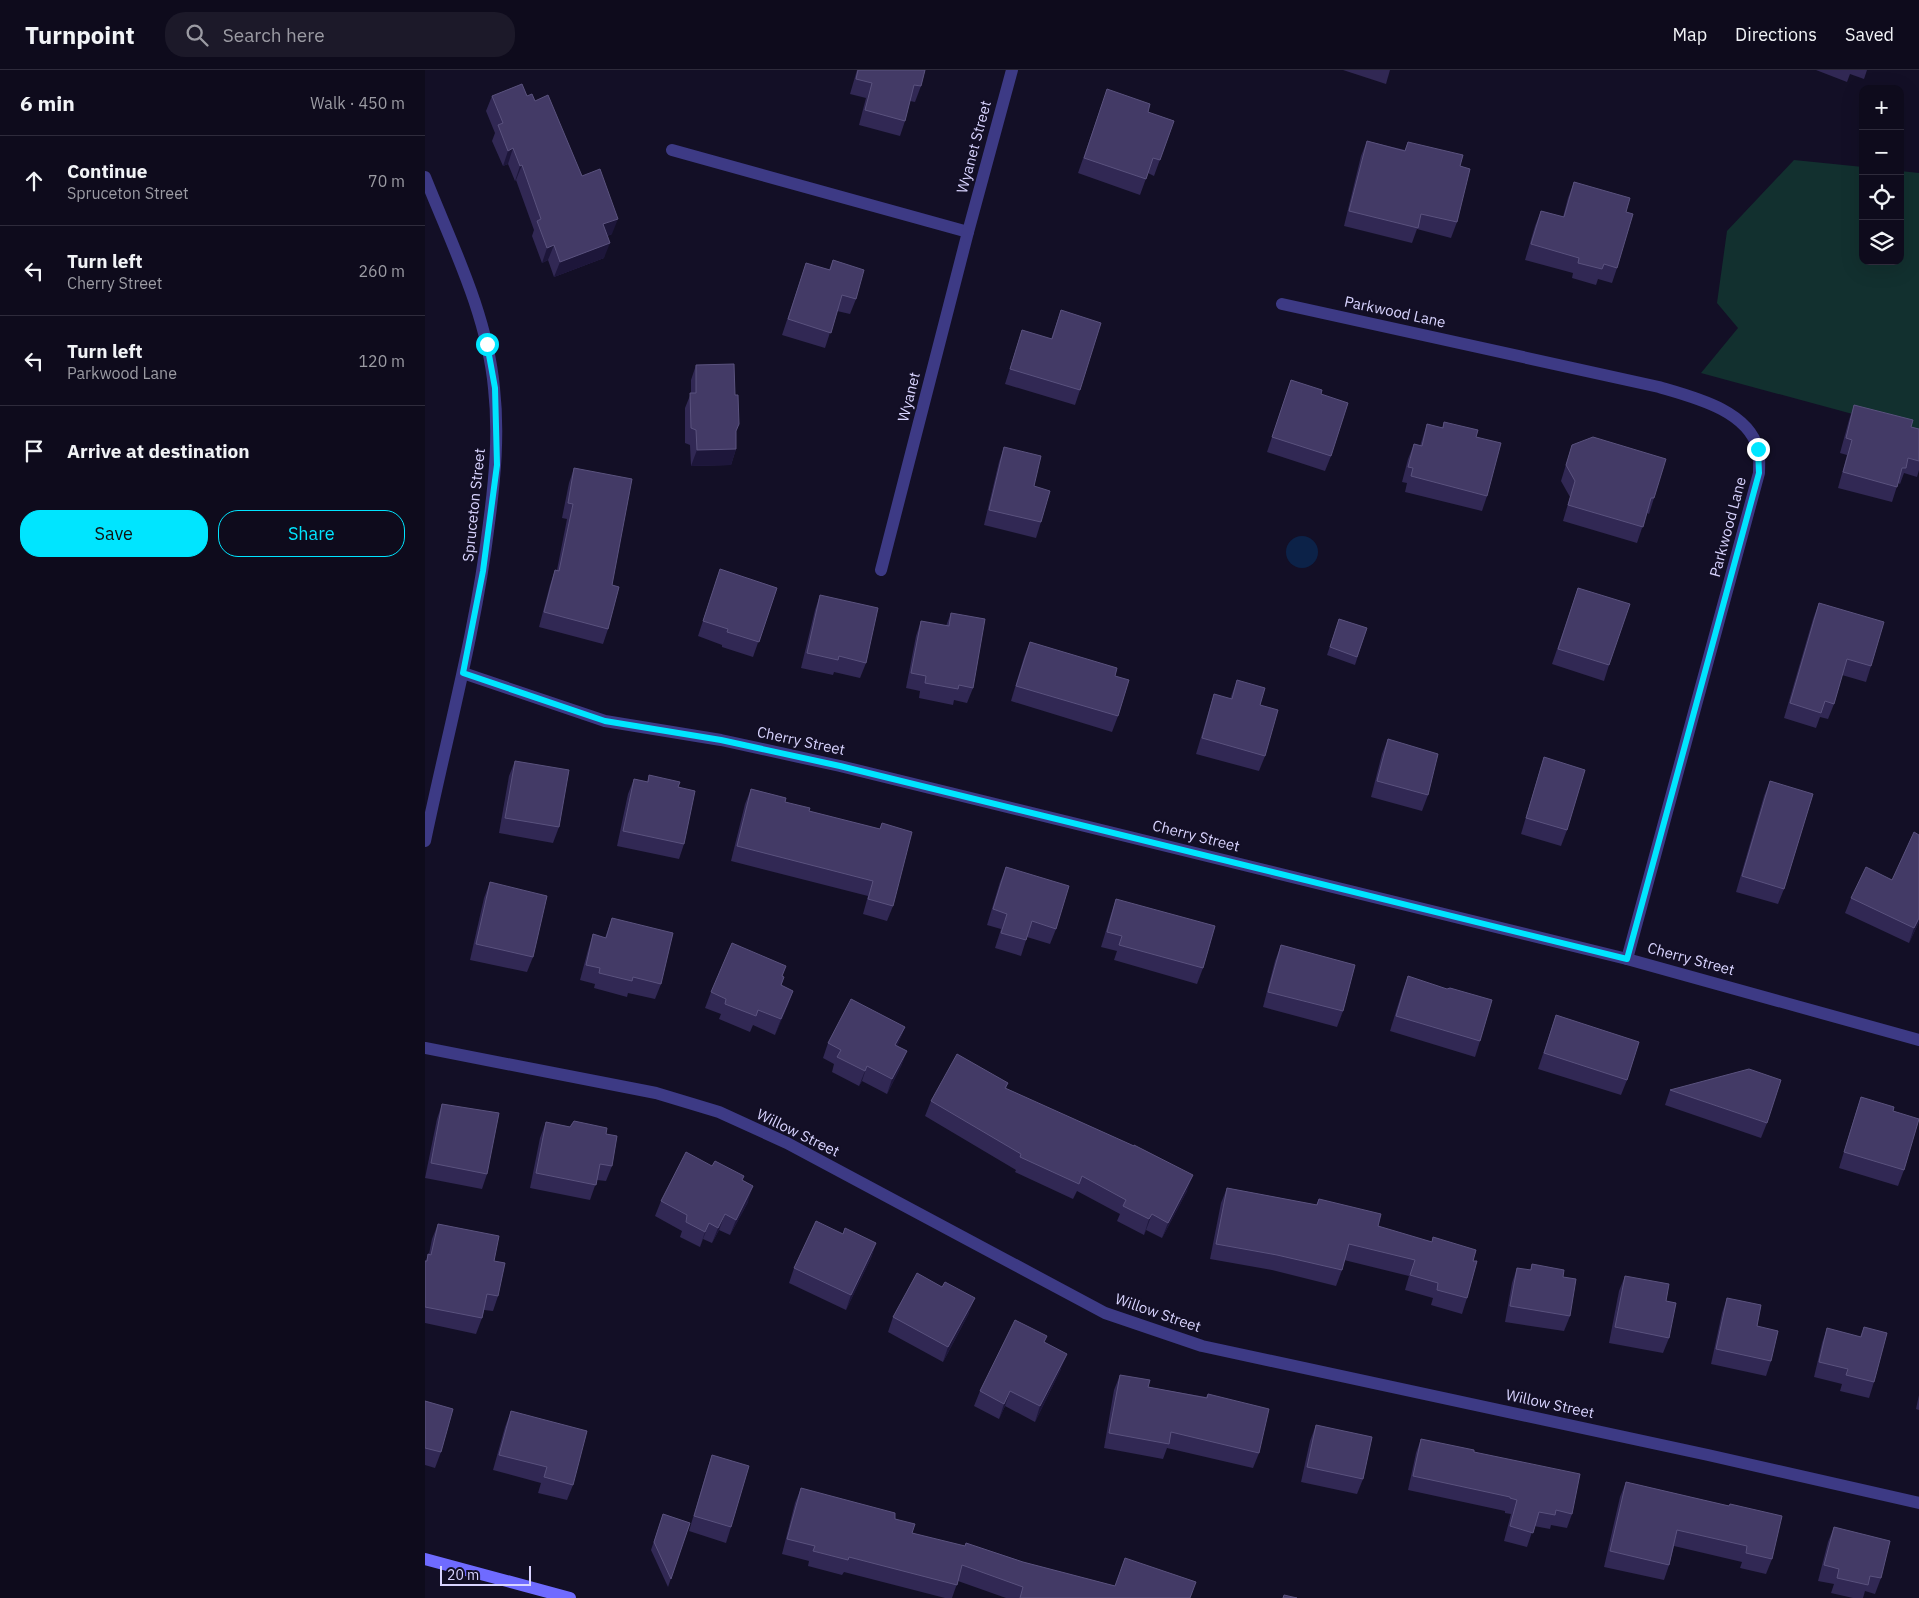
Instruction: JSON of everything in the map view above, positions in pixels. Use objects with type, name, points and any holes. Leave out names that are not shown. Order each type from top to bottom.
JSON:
[{"type":"street","name":"Wyanet Street","points":[[968,232],[1012,70]]},
{"type":"street","points":[[672,150],[968,232]]},
{"type":"street","name":"Spruceton Street","points":[[425,177],[469,286],[487,344],[495,388],[497,465],[483,571],[463,673],[425,841]]},
{"type":"street","name":"Wyanet","points":[[881,570],[968,232]]},
{"type":"street","name":"Parkwood Lane","points":[[1282,304],[1659,387],[1692,397],[1727,411],[1749,430],[1758,449],[1759,473],[1627,959]]},
{"type":"street","name":"Cherry Street","points":[[463,673],[605,721],[721,740],[840,766],[1627,959],[1919,1040]]},
{"type":"street","name":"Willow Street","points":[[425,1048],[656,1093],[719,1112],[787,1143],[1105,1313],[1202,1346],[1708,1455],[1919,1503]]},
{"type":"street","points":[[425,1559],[570,1598]]},
{"type":"green space","points":[[1794,160],[1859,167],[1859,265],[1904,265],[1904,171],[1919,173],[1919,432],[1701,373],[1738,328],[1717,303],[1727,231]]},
{"type":"water","points":[[1302,536],[1308,537],[1313,541],[1317,546],[1317,558],[1313,563],[1308,567],[1302,568],[1296,567],[1291,563],[1287,558],[1286,552],[1287,546],[1291,541],[1296,537]]},
{"type":"building","points":[[858,70],[925,70],[921,86],[914,85],[905,121],[865,110],[872,83],[856,79]]},
{"type":"building","points":[[522,84],[527,96],[532,94],[535,101],[548,95],[582,176],[600,169],[618,219],[603,224],[610,243],[560,262],[554,245],[547,248],[537,221],[541,219],[522,165],[520,166],[513,148],[508,151],[498,125],[503,123],[492,96]]},
{"type":"building","points":[[1107,89],[1150,104],[1148,112],[1174,121],[1160,160],[1153,158],[1146,179],[1084,158]]},
{"type":"building","points":[[1367,141],[1405,151],[1408,142],[1463,155],[1460,166],[1470,169],[1457,222],[1421,214],[1418,228],[1349,211]]},
{"type":"building","points":[[1574,182],[1630,198],[1626,212],[1633,214],[1617,268],[1604,264],[1602,269],[1578,263],[1579,258],[1531,244],[1541,211],[1564,217]]},
{"type":"building","points":[[833,260],[864,270],[856,299],[842,295],[831,333],[788,319],[806,263],[830,270]]},
{"type":"building","points":[[1061,310],[1101,323],[1080,390],[1010,369],[1022,330],[1052,339]]},
{"type":"building","points":[[734,364],[735,395],[738,395],[739,424],[736,431],[736,449],[697,450],[696,430],[691,428],[690,393],[696,393],[696,365]]},
{"type":"building","points":[[1291,380],[1322,390],[1321,394],[1348,403],[1331,456],[1272,437]]},
{"type":"building","points":[[1854,405],[1913,420],[1911,427],[1919,429],[1919,461],[1908,458],[1906,468],[1902,468],[1897,487],[1843,472],[1852,440],[1846,438]]},
{"type":"building","points":[[1444,422],[1478,430],[1476,437],[1501,443],[1487,496],[1411,476],[1413,468],[1408,467],[1414,444],[1422,446],[1427,424],[1443,428]]},
{"type":"building","points":[[1593,437],[1666,459],[1654,498],[1651,498],[1643,527],[1568,505],[1575,481],[1566,465],[1572,445]]},
{"type":"building","points":[[1004,447],[1041,456],[1034,486],[1050,491],[1041,522],[989,510]]},
{"type":"building","points":[[574,468],[632,479],[612,585],[619,587],[608,629],[544,612],[555,570],[559,571],[573,504],[568,503]]},
{"type":"building","points":[[720,569],[777,588],[759,642],[727,632],[728,629],[703,621]]},
{"type":"building","points":[[1578,588],[1630,604],[1609,665],[1558,649]]},
{"type":"building","points":[[820,595],[878,608],[866,663],[839,656],[838,660],[807,653]]},
{"type":"building","points":[[1819,603],[1884,622],[1871,666],[1847,659],[1834,704],[1825,701],[1821,713],[1790,703]]},
{"type":"building","points":[[951,613],[985,619],[973,688],[959,685],[958,689],[925,683],[926,676],[911,673],[921,621],[949,626]]},
{"type":"building","points":[[1339,619],[1367,628],[1357,657],[1330,647]]},
{"type":"building","points":[[1030,642],[1117,668],[1115,676],[1129,680],[1118,716],[1016,686]]},
{"type":"building","points":[[1237,680],[1265,688],[1260,705],[1278,710],[1265,756],[1202,738],[1214,694],[1232,699]]},
{"type":"building","points":[[1388,739],[1438,754],[1428,795],[1377,781]]},
{"type":"building","points":[[1544,757],[1585,770],[1567,830],[1526,818]]},
{"type":"building","points":[[515,761],[569,770],[559,827],[505,818]]},
{"type":"building","points":[[649,775],[680,782],[678,787],[695,791],[684,844],[623,831],[634,779],[648,782]]},
{"type":"building","points":[[1770,781],[1813,794],[1784,889],[1742,876]]},
{"type":"building","points":[[751,789],[786,798],[785,802],[810,808],[809,811],[880,829],[882,823],[912,832],[893,906],[868,899],[873,881],[737,846]]},
{"type":"building","points":[[1914,832],[1919,835],[1919,918],[1914,928],[1851,898],[1866,867],[1892,880]]},
{"type":"building","points":[[1006,867],[1069,886],[1056,929],[1032,921],[1026,940],[1001,933],[1007,914],[993,909]]},
{"type":"building","points":[[490,882],[547,896],[533,957],[476,944]]},
{"type":"building","points":[[1116,899],[1215,926],[1203,968],[1119,945],[1122,936],[1107,932]]},
{"type":"building","points":[[612,918],[673,933],[661,984],[633,977],[632,981],[599,973],[600,968],[586,965],[593,934],[606,938]]},
{"type":"building","points":[[732,943],[786,966],[781,985],[793,991],[781,1019],[758,1010],[756,1016],[725,1004],[726,999],[711,992]]},
{"type":"building","points":[[1281,945],[1355,965],[1343,1011],[1268,992]]},
{"type":"building","points":[[1408,976],[1447,989],[1450,988],[1492,1000],[1480,1041],[1396,1016]]},
{"type":"building","points":[[851,999],[905,1027],[895,1045],[907,1051],[892,1079],[867,1066],[865,1071],[837,1057],[841,1050],[828,1043]]},
{"type":"building","points":[[1556,1015],[1639,1042],[1627,1080],[1544,1053]]},
{"type":"building","points":[[957,1054],[1008,1083],[1005,1088],[1134,1145],[1193,1175],[1168,1223],[1152,1214],[1149,1219],[1123,1206],[1126,1200],[1082,1176],[1079,1184],[1020,1157],[1021,1154],[931,1101]]},
{"type":"building","points":[[1749,1069],[1781,1080],[1767,1123],[1670,1090]]},
{"type":"building","points":[[1861,1097],[1894,1107],[1893,1111],[1919,1119],[1904,1170],[1844,1152]]},
{"type":"building","points":[[442,1104],[499,1113],[487,1174],[431,1163]]},
{"type":"building","points":[[574,1121],[607,1128],[606,1134],[617,1136],[612,1166],[600,1164],[596,1185],[536,1173],[546,1122],[570,1127]]},
{"type":"building","points":[[686,1152],[712,1166],[715,1161],[744,1176],[742,1180],[753,1186],[736,1220],[725,1214],[718,1228],[709,1223],[705,1232],[686,1222],[687,1215],[661,1201]]},
{"type":"building","points":[[1227,1188],[1317,1205],[1319,1199],[1381,1214],[1378,1226],[1432,1242],[1433,1237],[1476,1250],[1473,1261],[1477,1261],[1467,1298],[1437,1290],[1438,1283],[1410,1275],[1415,1260],[1349,1244],[1342,1270],[1277,1255],[1216,1244]]},
{"type":"building","points":[[816,1221],[843,1234],[845,1228],[876,1243],[851,1295],[794,1268]]},
{"type":"building","points":[[438,1224],[499,1236],[494,1261],[505,1263],[498,1296],[487,1294],[482,1318],[425,1307],[425,1261],[427,1261],[428,1254],[431,1255]]},
{"type":"building","points":[[1532,1264],[1564,1270],[1563,1277],[1576,1279],[1570,1316],[1510,1306],[1517,1268],[1531,1270]]},
{"type":"building","points":[[917,1273],[942,1287],[945,1282],[975,1298],[948,1347],[893,1317]]},
{"type":"building","points":[[1625,1276],[1669,1284],[1666,1301],[1676,1303],[1669,1338],[1615,1327]]},
{"type":"building","points":[[1727,1298],[1761,1305],[1757,1326],[1778,1331],[1771,1361],[1716,1349]]},
{"type":"building","points":[[1015,1320],[1047,1336],[1044,1342],[1067,1354],[1040,1406],[1010,1391],[1004,1404],[980,1391]]},
{"type":"building","points":[[1864,1327],[1887,1333],[1874,1382],[1846,1375],[1848,1369],[1819,1362],[1827,1328],[1861,1337]]},
{"type":"building","points":[[1120,1375],[1150,1380],[1148,1387],[1207,1398],[1208,1394],[1269,1409],[1259,1453],[1171,1432],[1169,1444],[1109,1433]]},
{"type":"building","points":[[425,1401],[453,1409],[441,1452],[425,1448]]},
{"type":"building","points":[[511,1411],[587,1431],[573,1485],[544,1477],[547,1467],[499,1455]]},
{"type":"building","points":[[1316,1425],[1372,1437],[1363,1479],[1307,1467]]},
{"type":"building","points":[[1421,1439],[1580,1474],[1572,1514],[1556,1510],[1555,1515],[1539,1512],[1533,1533],[1510,1526],[1517,1500],[1413,1476]]},
{"type":"building","points":[[712,1455],[749,1466],[731,1527],[694,1516]]},
{"type":"building","points":[[1626,1482],[1729,1506],[1730,1504],[1782,1516],[1772,1559],[1746,1553],[1747,1546],[1677,1530],[1669,1565],[1610,1551]]},
{"type":"building","points":[[801,1488],[895,1513],[895,1519],[915,1524],[912,1533],[965,1546],[966,1543],[1023,1562],[1115,1586],[1125,1558],[1196,1582],[1190,1598],[1020,1598],[1023,1587],[962,1565],[957,1585],[849,1557],[848,1560],[813,1551],[815,1546],[787,1539]]},
{"type":"building","points":[[663,1514],[690,1523],[671,1579],[654,1542]]},
{"type":"building","points":[[1834,1527],[1890,1541],[1881,1578],[1870,1576],[1868,1585],[1837,1578],[1839,1569],[1824,1565]]},
{"type":"building","points":[[1284,1595],[1297,1598],[1283,1598]]},
{"type":"route","points":[[487,344],[495,388],[497,465],[483,571],[463,673],[605,721],[721,740],[840,766],[1627,959],[1759,473],[1758,449]]}]
